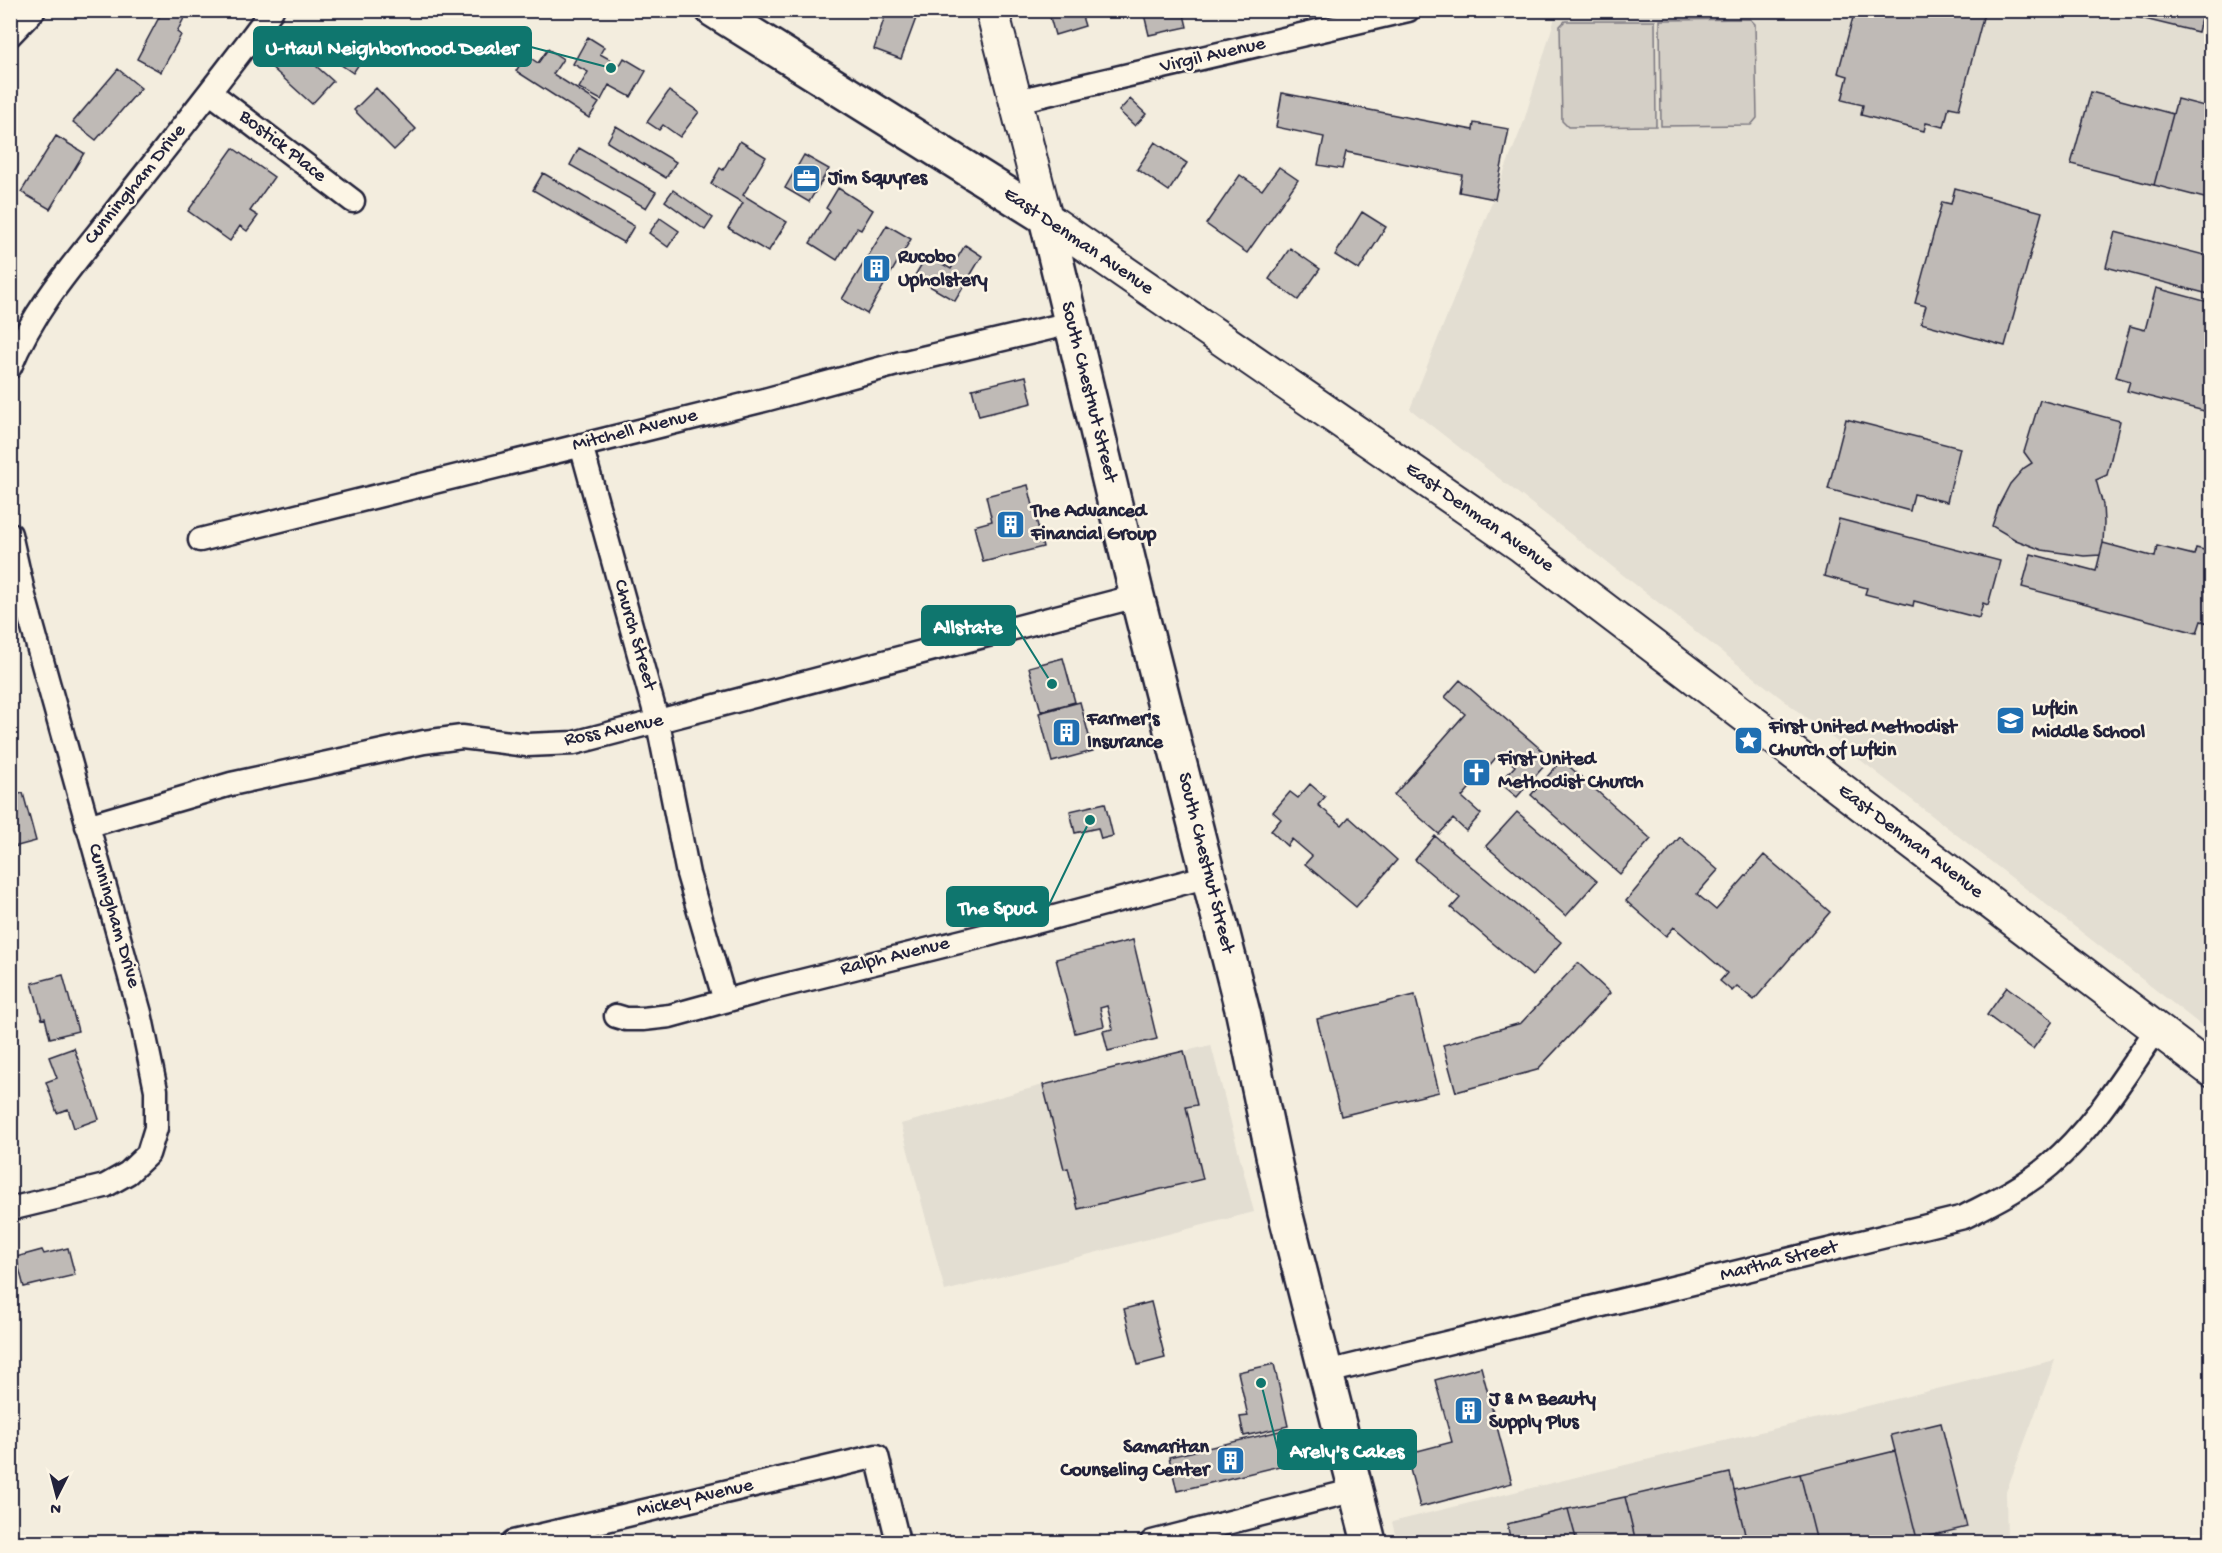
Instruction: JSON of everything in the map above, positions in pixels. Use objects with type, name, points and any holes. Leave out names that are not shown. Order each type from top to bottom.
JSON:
[{"type":"main road","name":"East Denman Avenue","points":[[713,10],[1046,218],[1520,544],[2211,1071]]},
{"type":"main road","name":"South Chestnut Street","points":[[992,10],[1017,101],[1137,596],[1243,1013],[1285,1212],[1369,1542]]},
{"type":"street","points":[[13,28],[34,10]]},
{"type":"street","name":"Cunningham Drive","points":[[10,367],[15,342],[44,302],[211,93],[272,10]]},
{"type":"street","name":"Virgil Avenue","points":[[1017,101],[1408,10]]},
{"type":"street","name":"Bostick Place","points":[[211,93],[353,201]]},
{"type":"street","name":"Mitchell Avenue","points":[[200,540],[768,399],[897,364],[1071,323]]},
{"type":"street","name":"Church Street","points":[[580,445],[658,723],[688,874],[725,1001]]},
{"type":"street","name":"Cunningham Drive","points":[[10,534],[24,596],[140,1013],[156,1090],[156,1128],[148,1154],[128,1173],[105,1186],[10,1209]]},
{"type":"street","name":"Ross Avenue","points":[[87,826],[231,784],[424,742],[462,737],[527,745],[574,743],[658,723],[1137,596]]},
{"type":"street","name":"Ralph Avenue","points":[[616,1016],[626,1019],[643,1019],[669,1016],[1209,876]]},
{"type":"street","name":"Martha Street","points":[[1327,1372],[1964,1217],[2008,1194],[2050,1165],[2097,1117],[2157,1029]]},
{"type":"street","name":"Mickey Avenue","points":[[513,1542],[877,1456],[898,1542]]},
{"type":"street","points":[[1152,1542],[1356,1490]]},
{"type":"shaded area","name":"Lufkin Middle School","points":[[1557,11],[2211,11],[2211,1033],[1410,409],[1523,124]]},
{"type":"shaded area","points":[[1750,19],[1755,24],[1757,118],[1751,125],[1661,126],[1660,20]]},
{"type":"shaded area","points":[[1565,21],[1655,21],[1656,126],[1568,127],[1562,121],[1560,26]]},
{"type":"shaded area","points":[[1211,1045],[1254,1212],[945,1291],[901,1124],[1043,1085]]},
{"type":"shaded area","points":[[2055,1360],[2006,1492],[2007,1542],[1397,1542],[1392,1522]]},
{"type":"building","points":[[163,10],[188,10],[177,32],[181,35],[161,72],[137,59]]},
{"type":"building","points":[[859,10],[919,10],[901,59],[874,49],[884,19]]},
{"type":"building","points":[[1048,10],[1080,10],[1085,26],[1055,35]]},
{"type":"building","points":[[1143,10],[1183,10],[1187,27],[1149,35]]},
{"type":"building","points":[[1855,10],[1985,10],[1959,109],[1949,107],[1944,127],[1926,123],[1924,131],[1861,115],[1863,105],[1842,100],[1848,76],[1838,73]]},
{"type":"building","points":[[2138,10],[2203,10],[2198,32],[2136,17]]},
{"type":"building","points":[[588,37],[604,47],[600,54],[620,65],[624,58],[646,71],[631,97],[609,85],[601,100],[579,88],[588,72],[573,64]]},
{"type":"building","points":[[351,41],[367,52],[353,73],[337,62]]},
{"type":"building","points":[[289,42],[333,81],[312,104],[269,65]]},
{"type":"building","points":[[548,49],[563,59],[553,74],[599,103],[589,118],[516,71],[526,55],[538,63]]},
{"type":"building","points":[[118,69],[141,88],[96,140],[73,122]]},
{"type":"building","points":[[376,88],[416,129],[394,150],[354,110]]},
{"type":"building","points":[[669,91],[699,112],[680,137],[663,125],[659,130],[647,122]]},
{"type":"building","points":[[2091,92],[2173,114],[2154,185],[2071,164]]},
{"type":"building","points":[[1282,93],[1473,130],[1474,123],[1509,129],[1495,199],[1459,192],[1462,175],[1346,152],[1342,169],[1318,165],[1324,137],[1276,127]]},
{"type":"building","points":[[1130,99],[1146,114],[1135,126],[1119,111]]},
{"type":"building","points":[[2177,99],[2212,108],[2212,200],[2154,185]]},
{"type":"building","points":[[616,126],[676,162],[666,178],[607,142]]},
{"type":"building","points":[[56,136],[84,153],[50,209],[21,192]]},
{"type":"building","points":[[740,141],[766,157],[743,195],[787,222],[768,252],[728,228],[743,203],[711,184],[720,168],[723,170]]},
{"type":"building","points":[[1155,142],[1187,163],[1169,191],[1137,169]]},
{"type":"building","points":[[233,148],[274,177],[250,211],[258,216],[247,231],[240,226],[230,241],[188,211]]},
{"type":"building","points":[[579,148],[656,192],[646,208],[570,165]]},
{"type":"building","name":"Jim Squyres","points":[[804,155],[829,169],[809,202],[785,188]]},
{"type":"building","points":[[1279,167],[1298,180],[1247,253],[1206,224],[1240,175],[1262,190]]},
{"type":"building","points":[[543,173],[634,226],[624,243],[533,190]]},
{"type":"building","points":[[838,188],[873,210],[861,230],[857,228],[837,260],[810,243],[830,211],[826,208]]},
{"type":"building","points":[[1955,188],[2042,212],[2005,346],[1921,323],[1926,306],[1915,303],[1942,202],[1951,204]]},
{"type":"building","points":[[673,190],[713,218],[705,230],[665,201]]},
{"type":"building","points":[[1362,212],[1386,227],[1359,270],[1335,255]]},
{"type":"building","points":[[660,218],[679,231],[668,247],[649,233]]},
{"type":"building","name":"Rucobo Upholstery","points":[[887,225],[911,239],[867,314],[842,299]]},
{"type":"building","points":[[2115,232],[2212,257],[2212,295],[2106,267]]},
{"type":"building","points":[[965,245],[982,256],[955,301],[914,277],[927,255],[951,269]]},
{"type":"building","points":[[1290,248],[1320,269],[1298,300],[1269,279]]},
{"type":"building","points":[[2156,288],[2212,303],[2212,413],[2127,391],[2130,381],[2116,377],[2130,326],[2145,330]]},
{"type":"building","points":[[1026,376],[1032,403],[979,416],[972,389]]},
{"type":"building","points":[[2040,400],[2120,421],[2107,475],[2096,480],[2103,505],[2104,523],[2100,555],[2084,556],[2042,550],[2016,540],[1992,526],[1999,505],[2010,484],[2024,468],[2032,463],[2024,452]]},
{"type":"building","points":[[1846,419],[1960,448],[1947,502],[1914,494],[1910,511],[1828,489]]},
{"type":"building","name":"The Advanced Financial Group","points":[[1028,485],[1043,547],[983,562],[974,526],[992,521],[986,496]]},
{"type":"building","points":[[1839,519],[2000,561],[1988,605],[1983,603],[1979,618],[1914,601],[1913,606],[1865,594],[1867,588],[1824,576]]},
{"type":"building","points":[[2103,543],[2155,557],[2157,546],[2194,555],[2196,548],[2212,552],[2212,624],[2201,621],[2197,633],[2022,587],[2031,554],[2096,571]]},
{"type":"building","points":[[1063,658],[1075,702],[1041,711],[1029,667]]},
{"type":"building","points":[[1460,680],[1551,758],[1517,797],[1500,783],[1515,766],[1500,753],[1462,797],[1481,814],[1466,831],[1453,819],[1439,834],[1394,795],[1465,714],[1445,697]]},
{"type":"building","name":"Farmer's Insurance","points":[[1080,702],[1093,751],[1052,762],[1039,713]]},
{"type":"building","points":[[1562,760],[1651,839],[1620,874],[1531,795]]},
{"type":"building","points":[[1310,784],[1325,797],[1318,805],[1342,825],[1349,817],[1397,860],[1356,907],[1305,864],[1312,856],[1292,839],[1287,846],[1271,831],[1281,819],[1273,812],[1290,792],[1298,798]]},
{"type":"building","points":[[23,793],[36,841],[10,848],[10,796]]},
{"type":"building","points":[[1105,803],[1113,836],[1101,839],[1098,828],[1075,833],[1070,811]]},
{"type":"building","points":[[1517,812],[1597,881],[1566,916],[1486,846]]},
{"type":"building","points":[[1435,836],[1561,942],[1532,976],[1451,908],[1460,898],[1415,860]]},
{"type":"building","points":[[1680,837],[1718,870],[1697,894],[1716,910],[1764,855],[1830,912],[1754,1000],[1737,986],[1732,991],[1720,981],[1727,973],[1674,927],[1666,936],[1626,901]]},
{"type":"building","points":[[1133,940],[1157,1039],[1108,1051],[1103,1031],[1113,1029],[1107,1006],[1100,1008],[1104,1026],[1075,1033],[1056,959]]},
{"type":"building","points":[[1578,963],[1610,993],[1537,1070],[1456,1092],[1443,1045],[1521,1023]]},
{"type":"building","points":[[63,975],[78,1031],[50,1038],[32,983]]},
{"type":"building","points":[[2007,987],[2053,1021],[2033,1049],[1987,1015]]},
{"type":"building","points":[[1415,995],[1439,1092],[1341,1116],[1317,1019]]},
{"type":"building","points":[[74,1048],[99,1119],[74,1128],[68,1109],[57,1113],[46,1082],[57,1078],[49,1057]]},
{"type":"building","points":[[1184,1051],[1197,1105],[1186,1107],[1203,1179],[1078,1209],[1068,1168],[1064,1169],[1043,1085]]},
{"type":"building","points":[[68,1248],[75,1275],[24,1287],[16,1257],[42,1250],[44,1254]]},
{"type":"building","points":[[1151,1302],[1165,1358],[1138,1365],[1124,1309]]},
{"type":"building","points":[[1274,1364],[1288,1426],[1244,1436],[1240,1417],[1248,1416],[1238,1372]]},
{"type":"building","name":"J & M Beauty Supply Plus","points":[[1481,1367],[1512,1483],[1420,1507],[1406,1454],[1452,1442],[1435,1380]]},
{"type":"building","points":[[1941,1423],[1967,1527],[1917,1539],[1891,1435]]},
{"type":"building","name":"Samaritan Counseling Center","points":[[1284,1430],[1292,1463],[1177,1491],[1169,1457]]},
{"type":"building","points":[[1895,1451],[1917,1539],[1902,1542],[1817,1542],[1800,1474]]},
{"type":"building","points":[[1730,1473],[1747,1542],[1636,1542],[1625,1497]]},
{"type":"building","points":[[1800,1474],[1817,1542],[1747,1542],[1734,1490]]},
{"type":"building","points":[[1625,1497],[1636,1542],[1577,1542],[1568,1509]]},
{"type":"building","points":[[1568,1509],[1577,1542],[1511,1542],[1507,1524]]},
{"type":"place","name":"U-Haul Neighborhood Dealer","points":[[611,68]]},
{"type":"place","name":"Jim Squyres","points":[[807,179]]},
{"type":"place","name":"Rucobo Upholstery","points":[[877,269]]},
{"type":"place","name":"The Advanced Financial Group","points":[[1010,524]]},
{"type":"place","name":"Allstate","points":[[1052,684]]},
{"type":"place","name":"Lufkin Middle School","points":[[2011,721]]},
{"type":"place","name":"Farmer's Insurance","points":[[1066,732]]},
{"type":"place","name":"First United Methodist Church of Lufkin","points":[[1748,740]]},
{"type":"place","name":"First United Methodist Church","points":[[1477,772]]},
{"type":"place","name":"The Spud","points":[[1090,820]]},
{"type":"place","name":"Arely's Cakes","points":[[1261,1383]]},
{"type":"place","name":"J & M Beauty Supply Plus","points":[[1468,1411]]},
{"type":"place","name":"Samaritan Counseling Center","points":[[1230,1460]]}]
